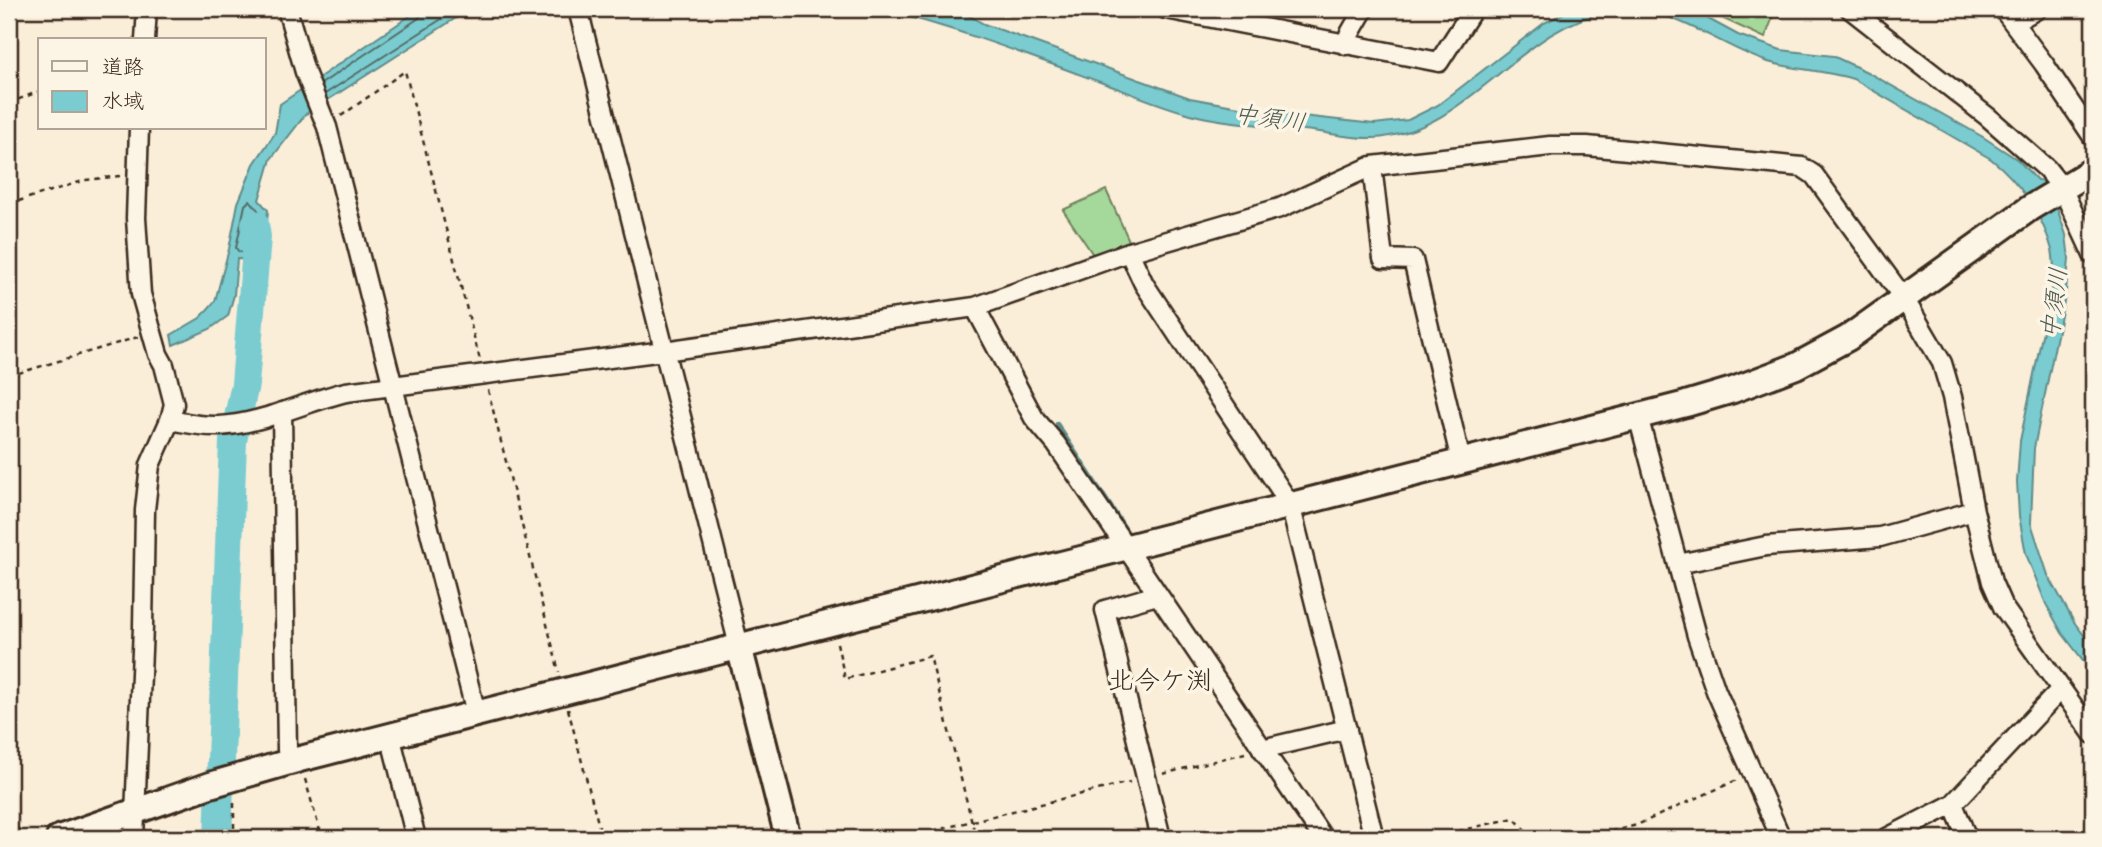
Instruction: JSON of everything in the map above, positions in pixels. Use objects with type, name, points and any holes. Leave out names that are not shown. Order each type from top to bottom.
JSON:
[{"type":"street","points":[[145,38],[147,9]]},
{"type":"street","points":[[287,9],[305,72],[326,123],[476,713]]},
{"type":"street","points":[[578,9],[788,838]]},
{"type":"street","points":[[1166,9],[1440,62],[1473,9]]},
{"type":"street","points":[[1346,45],[1364,9]]},
{"type":"street","points":[[1850,9],[2028,150],[2047,169],[2080,222],[2093,255]]},
{"type":"street","points":[[2037,9],[2009,16],[2093,137]]},
{"type":"street","points":[[134,838],[145,509],[150,466],[174,404],[141,294],[136,218],[139,130]]},
{"type":"street","points":[[170,420],[219,426],[282,412],[327,397],[393,386],[975,307],[1129,251],[1280,208],[1371,166],[1550,146],[1587,146],[1802,167],[1814,175],[1905,300],[1942,363],[1952,397],[1974,511],[1992,582],[2003,607],[2093,734]]},
{"type":"street","points":[[1371,166],[1383,259],[1413,260],[1461,461]]},
{"type":"street","points":[[59,838],[225,781],[390,735],[1721,394],[1796,366],[1848,338],[1905,300],[2030,208],[2093,170]]},
{"type":"street","points":[[1129,251],[1144,284],[1290,505],[1374,838]]},
{"type":"street","points":[[975,307],[1034,418],[1056,444],[1123,547],[1323,838]]},
{"type":"street","points":[[282,412],[287,750],[295,761]]},
{"type":"street","points":[[1638,416],[1697,635],[1716,691],[1781,838]]},
{"type":"street","points":[[1678,564],[1766,546],[1880,537],[1974,511]]},
{"type":"street","points":[[1157,595],[1105,610],[1161,838]]},
{"type":"street","points":[[1887,838],[1953,804],[2060,690]]},
{"type":"street","points":[[1262,749],[1347,729]]},
{"type":"street","points":[[390,735],[416,838]]},
{"type":"street","points":[[1953,804],[1968,838]]},
{"type":"path","points":[[326,123],[405,71],[602,838]]},
{"type":"path","points":[[9,103],[38,92]]},
{"type":"path","points":[[9,204],[86,180],[114,178],[136,170]]},
{"type":"path","points":[[9,376],[152,334]]},
{"type":"path","points":[[832,622],[845,679],[930,656],[976,838]]},
{"type":"path","points":[[904,838],[1262,749]]},
{"type":"path","points":[[295,761],[322,838]]},
{"type":"path","points":[[1429,838],[1514,818],[1526,831],[1609,832],[1637,825],[1753,772]]},
{"type":"path","points":[[225,781],[234,838]]},
{"type":"green space","points":[[1702,9],[1776,9],[1765,38]]},
{"type":"green space","points":[[1106,190],[1131,245],[1096,259],[1063,210]]},
{"type":"water","points":[[420,9],[470,9],[306,114],[271,159],[259,200],[268,210],[264,260],[237,259],[234,295],[228,316],[210,329],[173,345],[171,335],[200,318],[215,301],[238,203],[254,164],[275,133],[280,104]]},
{"type":"water","name":"中須川","points":[[879,9],[957,9],[984,24],[1190,98],[1267,112],[1374,124],[1408,120],[1438,105],[1544,23],[1572,9],[1681,9],[1701,15],[1738,35],[1781,50],[1833,56],[1867,72],[1983,137],[2018,160],[2037,180],[2048,181],[2066,235],[2069,259],[2066,291],[2034,448],[2031,523],[2048,575],[2074,622],[2093,647],[2093,673],[2062,633],[2046,604],[2026,554],[2019,516],[2017,482],[2020,441],[2054,278],[2053,253],[2048,237],[2029,200],[1991,159],[1853,79],[1765,61],[1672,18],[1632,10],[1611,11],[1578,21],[1548,36],[1466,100],[1438,118],[1407,132],[1373,138],[1356,137],[1194,115],[990,42]]},
{"type":"waterway","points":[[218,838],[233,441],[245,384],[257,237],[255,224]]},
{"type":"waterway","points":[[1057,424],[1132,539]]},
{"type":"waterway","points":[[1140,552],[1162,585]]},
{"type":"district","name":"北今ケ渕","points":[[1160,679]]}]
